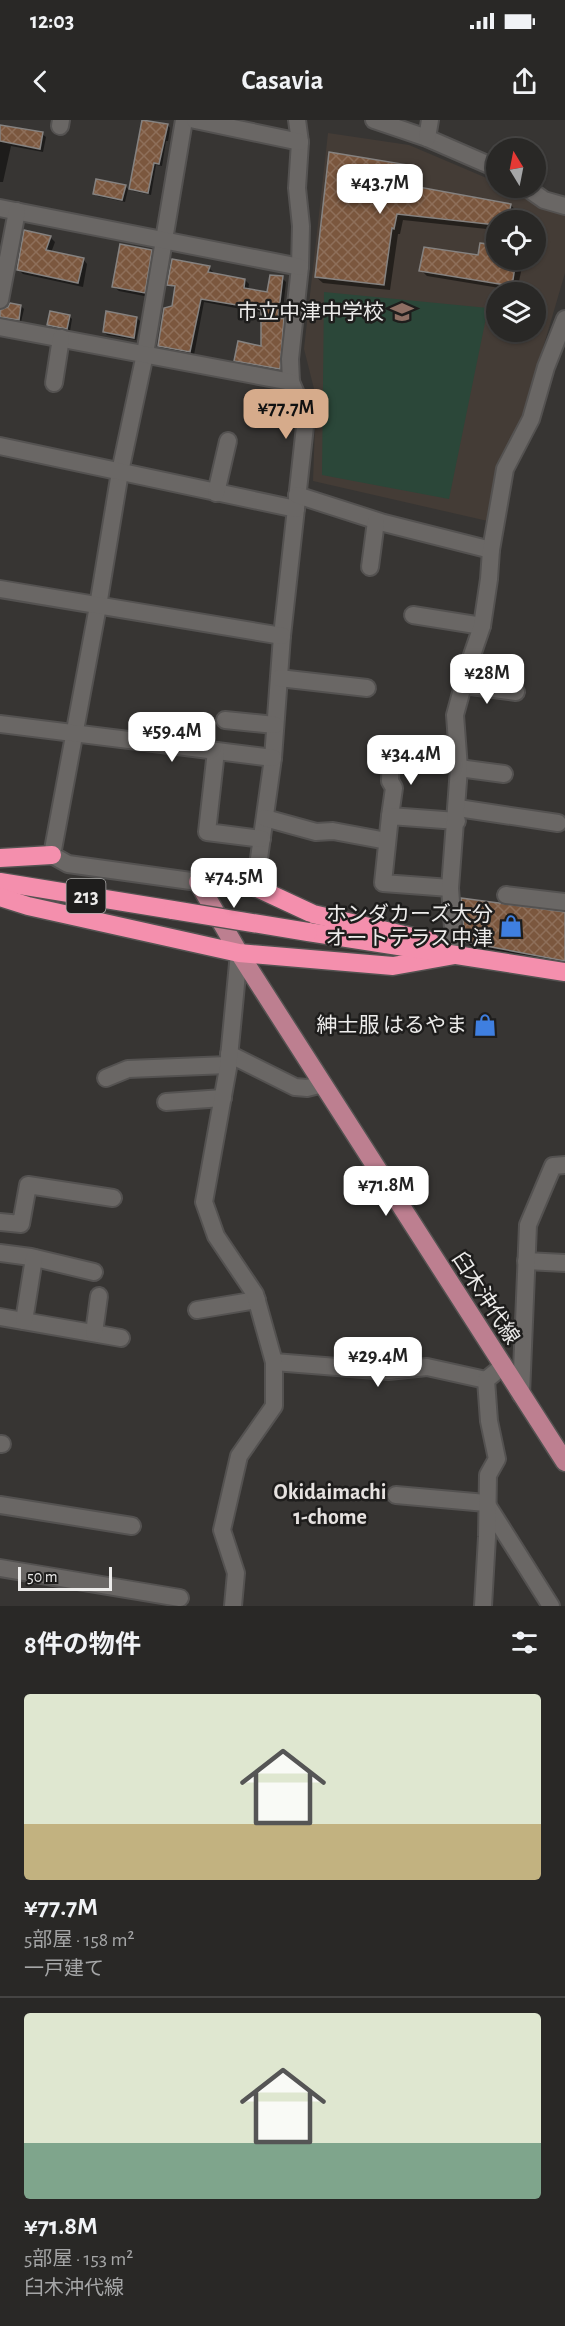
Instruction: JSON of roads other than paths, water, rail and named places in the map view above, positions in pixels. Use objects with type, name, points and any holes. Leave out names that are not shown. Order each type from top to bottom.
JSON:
[{"type":"highway","points":[[0,858],[52,855]]},
{"type":"highway","name":"213","points":[[0,882],[565,972]]},
{"type":"highway","points":[[255,887],[313,915],[428,939],[455,955]]},
{"type":"highway","points":[[0,897],[28,906],[238,953],[393,966],[455,955]]},
{"type":"main road","name":"臼木沖代線","points":[[198,882],[238,953],[565,1462]]},
{"type":"street","points":[[184,120],[144,354],[120,472],[52,855],[68,864],[198,882],[255,887],[273,758],[282,636],[305,426],[300,403],[291,382],[290,359],[302,226],[297,188],[300,142],[297,120]]},
{"type":"street","points":[[195,120],[300,142]]},
{"type":"street","points":[[374,120],[427,138],[486,164]]},
{"type":"street","points":[[427,138],[430,120]]},
{"type":"street","points":[[541,198],[565,206]]},
{"type":"street","points":[[0,208],[300,267]]},
{"type":"street","points":[[0,300],[17,211]]},
{"type":"street","points":[[455,955],[450,888],[459,768],[455,715],[482,626],[491,549],[505,469],[531,419],[546,367],[565,319]]},
{"type":"street","points":[[0,327],[291,382]]},
{"type":"street","points":[[54,383],[61,338]]},
{"type":"street","points":[[216,492],[228,441]]},
{"type":"street","points":[[0,446],[216,492],[296,502],[491,549]]},
{"type":"street","points":[[370,567],[376,520]]},
{"type":"street","points":[[0,589],[282,636]]},
{"type":"street","points":[[413,615],[482,626]]},
{"type":"street","points":[[279,678],[367,688]]},
{"type":"street","points":[[463,685],[516,692]]},
{"type":"street","points":[[225,720],[275,725]]},
{"type":"street","points":[[0,724],[273,758]]},
{"type":"street","points":[[216,751],[207,832],[262,839]]},
{"type":"street","points":[[391,754],[390,781],[394,788],[382,883],[450,888]]},
{"type":"street","points":[[459,768],[504,774]]},
{"type":"street","points":[[390,816],[457,815],[558,823]]},
{"type":"street","points":[[265,818],[316,832],[333,831],[387,841]]},
{"type":"street","points":[[506,895],[565,902]]},
{"type":"street","points":[[234,1606],[236,1574],[222,1530],[239,1456],[274,1406],[274,1362],[255,1294],[216,1236],[204,1203],[223,1098],[238,953]]},
{"type":"street","points":[[106,1078],[128,1069],[228,1060],[295,1087],[307,1088],[322,1084]]},
{"type":"street","points":[[166,1102],[223,1098]]},
{"type":"street","points":[[521,1395],[528,1225],[553,1166],[565,1165]]},
{"type":"street","points":[[0,1222],[21,1224],[28,1185],[113,1198]]},
{"type":"street","points":[[0,1253],[34,1258],[94,1272]]},
{"type":"street","points":[[24,1321],[34,1258]]},
{"type":"street","points":[[526,1261],[565,1263]]},
{"type":"street","points":[[94,1333],[99,1296]]},
{"type":"street","points":[[197,1310],[257,1300]]},
{"type":"street","points":[[0,1317],[121,1338]]},
{"type":"street","points":[[274,1362],[388,1371],[427,1367],[486,1380]]},
{"type":"street","points":[[486,1380],[503,1366]]},
{"type":"street","points":[[483,1606],[488,1475],[497,1458],[489,1421],[486,1380]]},
{"type":"street","points":[[396,1495],[486,1503]]},
{"type":"street","points":[[486,1503],[551,1606]]},
{"type":"street","points":[[0,1505],[132,1526]]},
{"type":"street","points":[[0,1568],[187,1600]]},
{"type":"place","name":"市立中津中学校","points":[[402,312]]},
{"type":"place","name":"ホンダカーズ大分 オートテラス中津","points":[[511,926]]},
{"type":"place","name":"紳士服 はるやま","points":[[485,1025]]},
{"type":"district","name":"Okidaimachi 1-chome","points":[[330,1504]]}]
